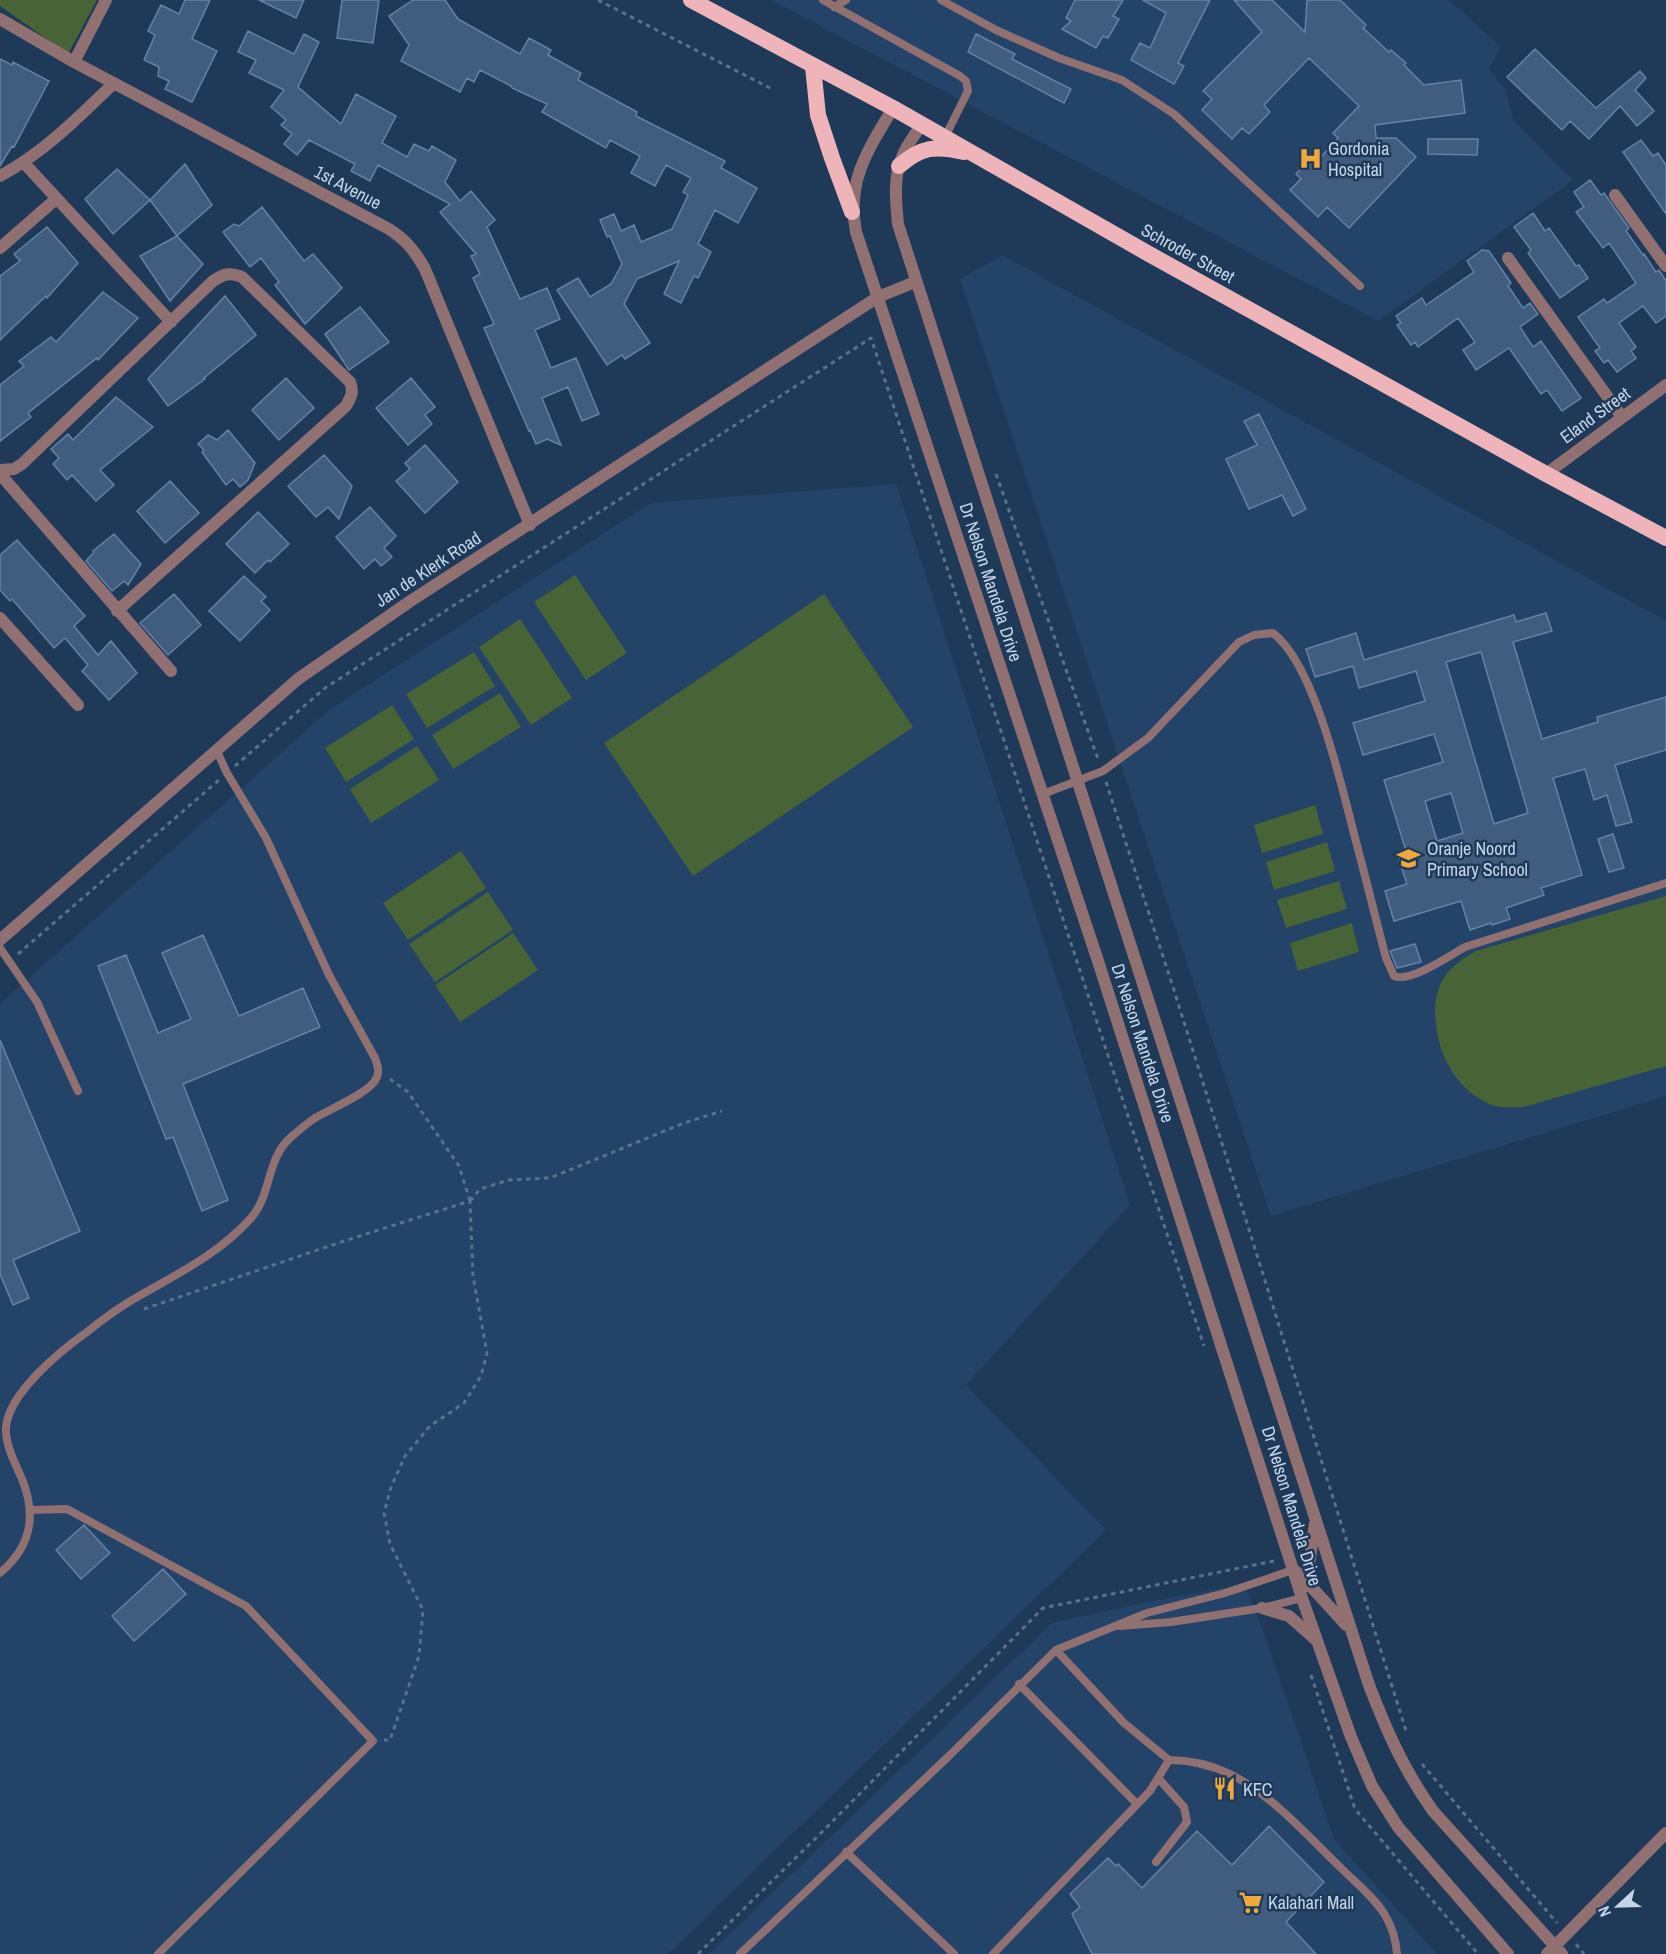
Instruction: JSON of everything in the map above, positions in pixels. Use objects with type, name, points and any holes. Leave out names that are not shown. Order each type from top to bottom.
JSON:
[{"type":"highway","name":"Schroder Street","points":[[691,0],[922,124],[1149,254],[1666,538]]},
{"type":"highway","points":[[813,67],[818,115],[852,212]]},
{"type":"highway","points":[[899,166],[917,152],[930,148],[955,150],[979,156]]},
{"type":"street","points":[[74,62],[106,0]]},
{"type":"street","name":"1st Avenue","points":[[0,19],[74,62],[404,239],[416,252],[425,269],[530,525]]},
{"type":"street","points":[[0,176],[24,163],[81,116],[114,83]]},
{"type":"street","name":"Dr Nelson Mandela Drive","points":[[893,108],[867,151],[854,190],[852,212],[861,248],[1043,794],[1302,1598],[1361,1763],[1385,1809],[1416,1850],[1508,1954]]},
{"type":"street","name":"Dr Nelson Mandela Drive","points":[[922,124],[902,156],[896,177],[898,224],[1369,1685],[1400,1760],[1415,1786],[1433,1811],[1555,1952]]},
{"type":"street","points":[[24,163],[171,322]]},
{"type":"street","points":[[1615,195],[1666,266]]},
{"type":"street","points":[[0,248],[56,199]]},
{"type":"street","points":[[1508,258],[1622,417]]},
{"type":"street","points":[[117,610],[346,406],[351,396],[352,389],[343,374],[242,277],[231,273],[223,274],[22,464],[14,469],[0,472],[117,610],[171,671]]},
{"type":"street","name":"Jan de Klerk Road","points":[[0,940],[216,749],[298,679],[324,660],[409,602],[878,297],[915,282]]},
{"type":"street","name":"Eland Street","points":[[1546,474],[1666,386]]},
{"type":"street","points":[[0,618],[78,705]]},
{"type":"street","points":[[1302,1598],[1307,1581],[1315,1516]]},
{"type":"street","points":[[1293,1570],[1307,1581],[1352,1632]]},
{"type":"street","points":[[1262,1608],[1289,1616],[1317,1641]]},
{"type":"street","points":[[1555,1952],[1568,1935],[1666,1833]]},
{"type":"lane","points":[[823,0],[960,75],[966,81],[968,91],[945,137]]},
{"type":"lane","points":[[834,7],[846,0]]},
{"type":"lane","points":[[941,0],[1006,35],[1059,58],[1122,80],[1174,114],[1360,286]]},
{"type":"lane","points":[[1043,794],[1102,771],[1148,738],[1239,642],[1254,635],[1273,633],[1286,644],[1293,655],[1307,683],[1332,749],[1386,958],[1394,975],[1402,978],[1436,965],[1465,947],[1666,883]]},
{"type":"lane","points":[[0,1573],[22,1550],[29,1529],[31,1510],[7,1438],[6,1426],[10,1412],[24,1389],[47,1365],[85,1333],[137,1298],[205,1258],[226,1241],[251,1217],[263,1200],[274,1160],[280,1148],[315,1119],[365,1091],[373,1084],[378,1071],[375,1058],[329,975],[266,837],[227,773],[216,749]]},
{"type":"lane","points":[[0,948],[37,1002],[78,1091]]},
{"type":"lane","points":[[31,1510],[67,1509],[246,1606],[374,1741],[158,1954]]},
{"type":"lane","points":[[743,1953],[1056,1650],[1147,1613],[1225,1593],[1293,1570]]},
{"type":"lane","points":[[1116,1626],[1150,1626],[1262,1608],[1302,1598]]},
{"type":"lane","points":[[1056,1650],[1124,1723],[1169,1760],[1185,1760],[1230,1774],[1250,1785],[1295,1823],[1368,1894],[1384,1914],[1391,1928],[1397,1954]]},
{"type":"lane","points":[[1019,1684],[1137,1804]]},
{"type":"lane","points":[[993,1954],[1137,1804],[1159,1779],[1169,1760]]},
{"type":"lane","points":[[1156,1862],[1187,1822],[1184,1807],[1159,1779]]},
{"type":"lane","points":[[846,1852],[954,1954]]},
{"type":"path","points":[[598,0],[770,88]]},
{"type":"path","points":[[9,962],[325,688],[871,338],[1204,1347]]},
{"type":"path","points":[[993,467],[1102,771],[1173,987],[1410,1741]]},
{"type":"path","points":[[374,1741],[390,1740],[419,1656],[423,1610],[390,1544],[384,1513],[391,1487],[405,1456],[430,1426],[464,1403],[481,1376],[486,1353],[473,1276],[470,1201],[459,1166],[408,1092],[378,1071]]},
{"type":"path","points":[[135,1312],[470,1201],[480,1188],[509,1180],[550,1178],[722,1111]]},
{"type":"path","points":[[698,1954],[1043,1608],[1275,1560],[1279,1573]]},
{"type":"path","points":[[1311,1674],[1355,1809],[1478,1954]]},
{"type":"path","points":[[1421,1762],[1534,1898],[1584,1954]]},
{"type":"shaded area","name":"Gordonia Hospital","points":[[771,0],[1449,0],[1501,47],[1489,69],[1506,91],[1513,119],[1573,180],[1378,321]]},
{"type":"shaded area","name":"Oranje Noord Primary School","points":[[1002,255],[1666,621],[1666,1096],[1271,1216],[960,279]]},
{"type":"shaded area","points":[[896,484],[1130,1205],[966,1385],[1106,1530],[668,1954],[0,1954],[0,1004],[329,710],[651,503]]},
{"type":"shaded area","name":"Kalahari Mall","points":[[1245,1584],[1334,1839],[1437,1954],[709,1954],[1052,1623]]},
{"type":"green space","points":[[0,0],[97,0],[68,54],[0,6]]},
{"type":"green space","points":[[575,575],[627,653],[586,680],[534,602]]},
{"type":"green space","points":[[824,594],[913,727],[693,876],[604,743]]},
{"type":"green space","points":[[520,619],[572,698],[531,725],[479,647]]},
{"type":"green space","points":[[474,652],[495,686],[427,728],[406,694]]},
{"type":"green space","points":[[500,693],[521,727],[453,769],[432,735]]},
{"type":"green space","points":[[392,705],[414,739],[346,782],[325,748]]},
{"type":"green space","points":[[417,746],[439,780],[371,823],[350,789]]},
{"type":"green space","points":[[1315,805],[1323,834],[1262,853],[1254,825]]},
{"type":"green space","points":[[1327,842],[1335,871],[1274,890],[1266,862]]},
{"type":"green space","points":[[461,851],[486,888],[408,940],[383,903]]},
{"type":"green space","points":[[1339,881],[1347,909],[1286,928],[1277,900]]},
{"type":"green space","points":[[488,892],[513,930],[435,982],[409,944]]},
{"type":"green space","points":[[1666,896],[1666,1066],[1524,1107],[1491,1105],[1464,1087],[1448,1065],[1436,1026],[1435,1008],[1438,992],[1445,976],[1453,967],[1476,951]]},
{"type":"green space","points":[[1352,923],[1359,952],[1298,971],[1290,943]]},
{"type":"green space","points":[[513,933],[538,970],[460,1022],[435,985]]},
{"type":"building","points":[[185,0],[210,0],[192,39],[217,51],[192,102],[165,89],[169,81],[158,76],[159,67],[144,60],[155,35],[148,31],[161,5],[179,14]]},
{"type":"building","points":[[259,0],[304,0],[296,18]]},
{"type":"building","points":[[342,0],[379,0],[373,43],[337,38]]},
{"type":"building","points":[[413,0],[445,0],[458,19],[520,54],[529,38],[551,50],[548,55],[581,73],[578,80],[637,112],[636,116],[725,161],[721,168],[757,188],[738,223],[715,210],[698,244],[711,252],[698,278],[694,276],[681,303],[664,294],[679,261],[637,279],[624,304],[650,343],[625,359],[622,355],[607,365],[557,290],[578,278],[590,297],[611,284],[622,264],[600,220],[614,214],[621,231],[634,225],[641,242],[672,229],[688,195],[683,192],[691,178],[666,165],[655,186],[631,173],[640,156],[610,140],[606,148],[542,112],[547,104],[480,70],[474,82],[467,78],[460,92],[401,61],[409,45],[389,16]]},
{"type":"building","points":[[1075,0],[1123,0],[1113,16],[1119,19],[1108,38],[1103,36],[1096,48],[1062,29],[1071,21],[1066,18]]},
{"type":"building","points":[[1143,0],[1210,0],[1178,63],[1184,66],[1174,84],[1131,60],[1140,43],[1150,48],[1166,13]]},
{"type":"building","points":[[1234,0],[1272,0],[1305,32],[1307,0],[1340,0],[1366,25],[1363,28],[1389,52],[1391,50],[1406,63],[1404,65],[1424,85],[1461,80],[1465,113],[1375,125],[1376,138],[1396,138],[1416,157],[1349,228],[1327,207],[1318,217],[1290,190],[1301,179],[1296,174],[1314,154],[1319,159],[1338,138],[1333,133],[1359,106],[1309,58],[1264,105],[1270,112],[1249,134],[1242,128],[1232,139],[1202,110],[1212,99],[1203,91],[1262,32]]},
{"type":"building","points":[[248,31],[294,54],[304,34],[319,42],[298,87],[341,124],[356,94],[396,116],[382,143],[407,157],[414,144],[429,151],[432,146],[456,160],[445,182],[460,201],[471,191],[495,220],[487,227],[520,299],[547,288],[560,319],[535,330],[551,368],[576,358],[599,414],[582,421],[568,387],[542,398],[561,445],[547,439],[536,444],[484,328],[494,324],[473,278],[480,274],[471,256],[476,254],[440,212],[450,204],[378,165],[370,181],[351,171],[355,164],[309,140],[297,155],[284,144],[292,134],[281,125],[286,120],[271,107],[284,90],[249,73],[256,60],[238,52]]},
{"type":"building","points":[[976,34],[1015,54],[1012,59],[1071,89],[1064,103],[968,52]]},
{"type":"building","points":[[1535,49],[1596,108],[1640,71],[1646,78],[1635,90],[1654,111],[1637,126],[1620,106],[1589,139],[1570,121],[1562,130],[1507,77]]},
{"type":"building","points":[[0,59],[12,65],[13,62],[49,81],[14,147],[12,146],[0,166]]},
{"type":"building","points":[[1428,139],[1478,139],[1477,155],[1428,154]]},
{"type":"building","points":[[1641,140],[1653,156],[1658,153],[1666,165],[1666,214],[1623,152]]},
{"type":"building","points":[[185,164],[212,205],[177,236],[150,200]]},
{"type":"building","points":[[117,169],[150,200],[113,234],[85,199]]},
{"type":"building","points":[[1590,180],[1601,195],[1604,193],[1629,228],[1626,231],[1656,272],[1659,270],[1666,281],[1666,316],[1656,323],[1643,306],[1619,323],[1636,347],[1631,351],[1636,358],[1617,372],[1608,360],[1604,363],[1595,351],[1600,348],[1578,317],[1604,299],[1607,303],[1636,283],[1609,243],[1603,248],[1576,212],[1584,207],[1574,192]]},
{"type":"building","points":[[262,207],[304,261],[313,254],[342,288],[305,324],[275,285],[279,282],[261,258],[250,267],[223,232],[234,224],[239,226]]},
{"type":"building","points":[[1533,213],[1545,231],[1549,228],[1576,266],[1579,265],[1588,278],[1560,298],[1528,253],[1531,250],[1514,227]]},
{"type":"building","points":[[47,227],[78,263],[47,298],[46,296],[0,340],[0,276],[20,261],[14,254]]},
{"type":"building","points":[[177,236],[203,264],[170,301],[140,256]]},
{"type":"building","points":[[1482,250],[1489,251],[1511,283],[1508,286],[1523,308],[1530,303],[1538,314],[1520,327],[1533,347],[1541,341],[1581,398],[1562,411],[1547,390],[1541,394],[1509,348],[1476,370],[1463,350],[1475,342],[1458,318],[1418,347],[1415,342],[1411,345],[1397,325],[1401,323],[1396,316],[1422,298],[1426,305],[1474,272],[1467,261]]},
{"type":"building","points":[[103,292],[138,318],[98,360],[97,358],[28,413],[31,417],[0,441],[0,385],[24,366],[19,361],[51,337],[56,342]]},
{"type":"building","points":[[225,296],[256,335],[205,379],[168,406],[148,379]]},
{"type":"building","points":[[360,307],[389,342],[349,370],[325,334]]},
{"type":"building","points":[[286,378],[314,408],[279,440],[252,410]]},
{"type":"building","points":[[411,378],[435,407],[425,415],[432,424],[408,445],[376,408]]},
{"type":"building","points":[[116,397],[153,427],[100,470],[114,485],[96,501],[72,475],[67,480],[53,464],[59,458],[51,449],[68,434],[73,440]]},
{"type":"building","points":[[1259,414],[1306,509],[1293,516],[1282,495],[1249,509],[1226,459],[1257,445],[1244,421]]},
{"type":"building","points":[[228,430],[255,463],[248,480],[240,487],[233,479],[226,485],[198,444],[208,435],[217,440]]},
{"type":"building","points":[[425,445],[458,482],[425,513],[396,481],[410,469],[405,463]]},
{"type":"building","points":[[324,455],[352,486],[339,519],[328,507],[316,517],[288,486]]},
{"type":"building","points":[[170,481],[199,513],[165,543],[137,511]]},
{"type":"building","points":[[370,507],[396,536],[384,548],[392,557],[381,566],[375,559],[364,569],[336,537]]},
{"type":"building","points":[[258,512],[289,544],[255,573],[226,544]]},
{"type":"building","points":[[114,534],[141,564],[128,585],[124,581],[112,591],[86,561],[93,551]]},
{"type":"building","points":[[17,540],[85,616],[74,626],[98,655],[111,641],[137,673],[109,700],[82,671],[88,665],[65,638],[54,648],[12,599],[10,601],[0,590],[0,555]]},
{"type":"building","points":[[244,576],[266,597],[261,601],[270,610],[240,641],[209,611]]},
{"type":"building","points":[[174,594],[201,625],[168,655],[140,623]]},
{"type":"building","points":[[1546,613],[1552,631],[1513,642],[1542,739],[1598,722],[1597,717],[1666,697],[1666,750],[1615,765],[1632,822],[1616,826],[1607,795],[1594,800],[1585,769],[1553,778],[1582,875],[1541,888],[1544,895],[1506,908],[1510,919],[1492,925],[1491,923],[1470,930],[1461,901],[1394,921],[1385,891],[1407,884],[1398,857],[1407,854],[1384,780],[1443,762],[1434,734],[1363,755],[1353,723],[1425,701],[1416,671],[1359,688],[1353,666],[1315,677],[1306,649],[1356,633],[1364,660],[1514,615],[1516,622]],"holes":[[[1481,652],[1528,813],[1494,824],[1446,662]],[[1451,793],[1463,833],[1437,841],[1425,801]]]},
{"type":"building","points":[[1613,834],[1624,868],[1609,872],[1598,839]]},
{"type":"building","points":[[203,935],[239,1016],[303,988],[320,1027],[183,1084],[228,1200],[202,1211],[173,1137],[166,1139],[98,966],[126,955],[158,1033],[191,1019],[162,953]]},
{"type":"building","points":[[1415,944],[1421,962],[1397,968],[1390,951]]},
{"type":"building","points":[[0,1040],[80,1231],[13,1260],[29,1298],[13,1305],[0,1274]]},
{"type":"building","points":[[84,1525],[110,1553],[81,1579],[56,1550]]},
{"type":"building","points":[[163,1569],[186,1594],[134,1641],[112,1616]]},
{"type":"building","points":[[1269,1826],[1324,1882],[1286,1922],[1316,1954],[1092,1954],[1072,1914],[1080,1907],[1070,1894],[1108,1858],[1116,1866],[1118,1864],[1142,1888],[1197,1831],[1232,1865]]},
{"type":"place","name":"Gordonia Hospital","points":[[1310,158]]},
{"type":"place","name":"Oranje Noord Primary School","points":[[1409,858]]},
{"type":"place","name":"KFC","points":[[1225,1789]]},
{"type":"place","name":"Kalahari Mall","points":[[1250,1902]]}]
